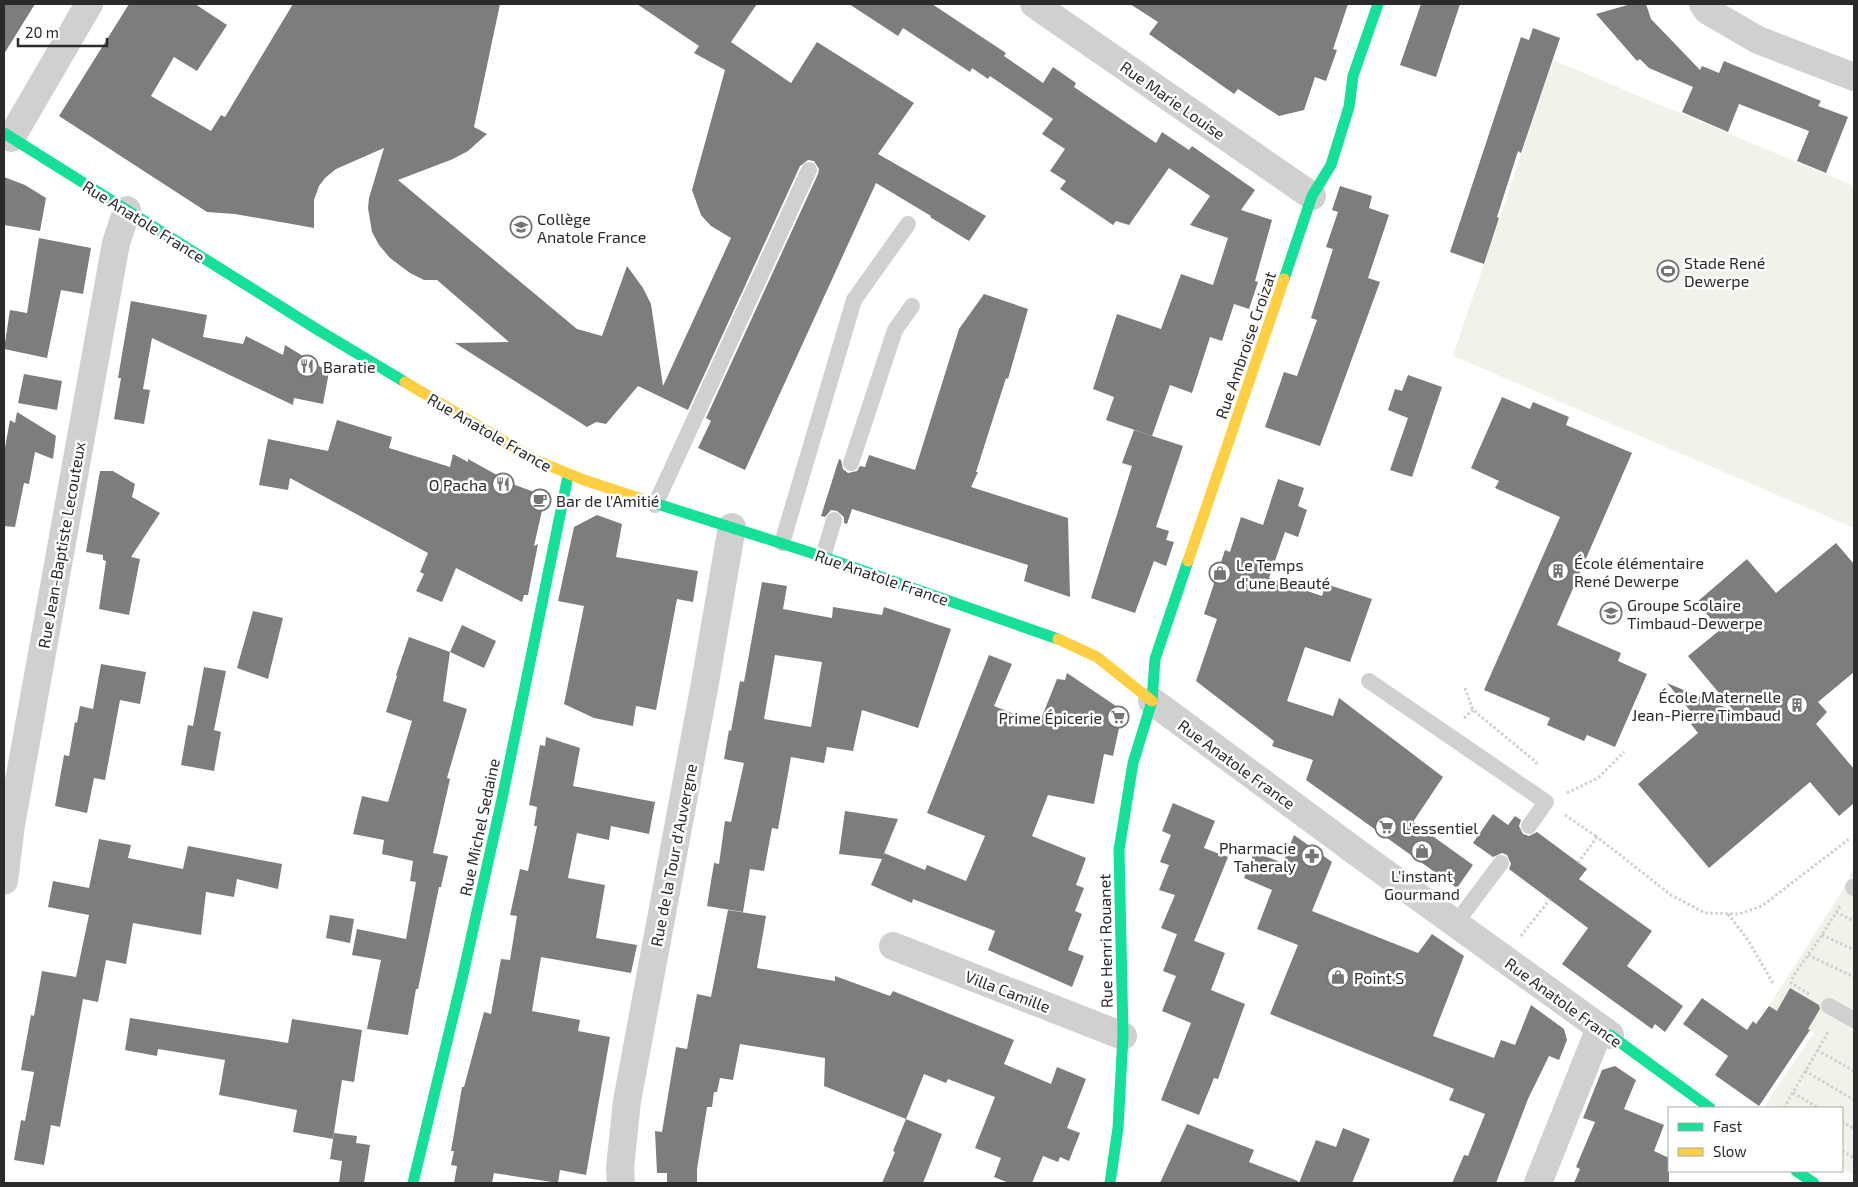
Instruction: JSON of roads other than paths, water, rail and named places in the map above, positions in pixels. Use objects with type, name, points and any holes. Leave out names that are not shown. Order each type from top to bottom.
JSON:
[{"type":"street","points":[[8,135],[89,4]]},
{"type":"street","name":"Rue Marie Louise","points":[[1034,4],[1312,196]]},
{"type":"street","name":"Rue Ambroise Croizat","points":[[1152,701],[1155,659],[1312,196],[1331,165],[1349,107],[1353,76],[1378,4]]},
{"type":"street","points":[[1703,4],[1708,11],[1758,40],[1854,77]]},
{"type":"street","name":"Rue Anatole France","points":[[8,135],[320,331],[510,446],[568,476],[823,557],[1062,640],[1097,657],[1200,738],[1709,1107]]},
{"type":"street","name":"Rue Jean-Baptiste Lecouteux","points":[[4,881],[11,825],[116,243],[126,210]]},
{"type":"street","name":"Rue Michel Sedaine","points":[[413,1183],[500,808],[568,476]]},
{"type":"street","name":"Rue de la Tour d'Auvergne","points":[[621,1183],[620,1168],[627,1101],[705,683],[732,527]]},
{"type":"street","name":"Rue Henri Rouanet","points":[[1110,1183],[1118,1128],[1123,1036],[1119,850],[1133,763],[1152,701]]},
{"type":"street","name":"Villa Camille","points":[[893,946],[1123,1036]]},
{"type":"street","points":[[1538,1183],[1605,1032]]},
{"type":"street","points":[[1798,1172],[1814,1183]]},
{"type":"lane","points":[[655,505],[809,170]]},
{"type":"lane","points":[[782,543],[854,300],[908,224]]},
{"type":"lane","points":[[851,463],[895,330],[912,306]]},
{"type":"lane","points":[[823,557],[834,520]]},
{"type":"lane","points":[[1370,681],[1546,802],[1528,826]]},
{"type":"lane","points":[[1456,924],[1501,863]]},
{"type":"lane","points":[[1834,1009],[1854,1020]]},
{"type":"place","name":"Collège Anatole France","points":[[521,227]]},
{"type":"place","name":"Stade René Dewerpe","points":[[1668,271]]},
{"type":"place","name":"Baratie","points":[[307,366]]},
{"type":"place","name":"O Pacha","points":[[503,484]]},
{"type":"place","name":"Bar de l'Amitié","points":[[540,500]]},
{"type":"place","name":"École élémentaire René Dewerpe","points":[[1558,571]]},
{"type":"place","name":"Le Temps d'une Beauté","points":[[1220,573]]},
{"type":"place","name":"Groupe Scolaire Timbaud-Dewerpe","points":[[1611,613]]},
{"type":"place","name":"École Maternelle Jean-Pierre Timbaud","points":[[1797,705]]},
{"type":"place","name":"Prime Épicerie","points":[[1118,717]]},
{"type":"place","name":"L'essentiel","points":[[1386,827]]},
{"type":"place","name":"L'instant Gourmand","points":[[1422,851]]},
{"type":"place","name":"Pharmacie Taheraly","points":[[1312,856]]},
{"type":"place","name":"Point S","points":[[1338,977]]}]
